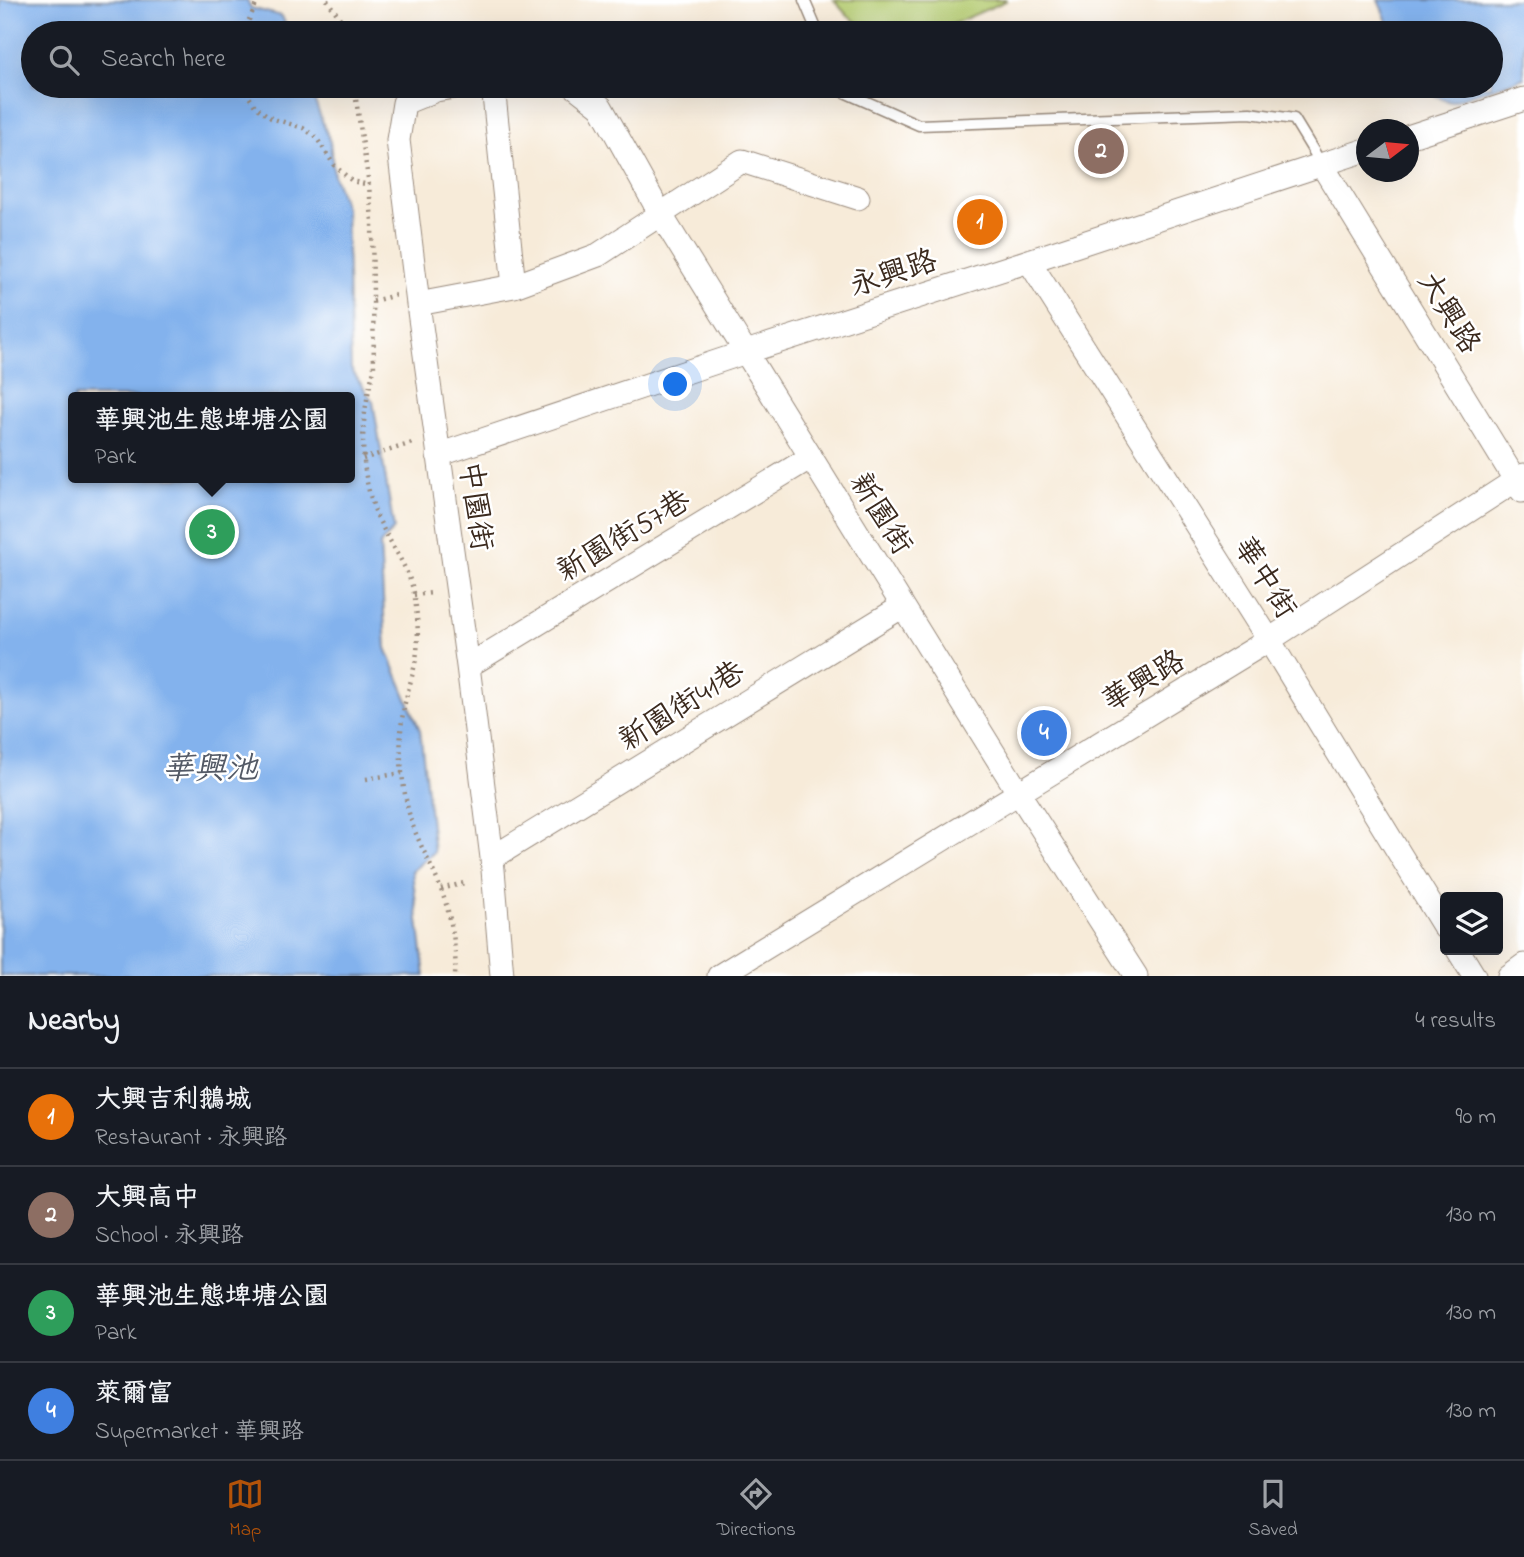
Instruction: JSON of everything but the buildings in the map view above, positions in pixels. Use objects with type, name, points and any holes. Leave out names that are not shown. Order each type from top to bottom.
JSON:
[{"type":"street","name":"中園街","points":[[416,98],[404,103],[398,140],[408,299],[438,455],[468,666],[492,858],[502,976]]},
{"type":"street","points":[[494,98],[513,286]]},
{"type":"street","name":"新園街","points":[[589,98],[601,107],[661,215],[1018,792],[1136,976]]},
{"type":"street","points":[[1419,134],[1524,99]]},
{"type":"street","name":"永興路","points":[[438,455],[1356,154]]},
{"type":"street","points":[[408,299],[513,286],[598,256],[742,161],[858,198]]},
{"type":"street","name":"大興路","points":[[1322,165],[1521,483]]},
{"type":"street","name":"華中街","points":[[1029,261],[1269,640],[1440,921]]},
{"type":"street","name":"新園街57巷","points":[[468,666],[811,457]]},
{"type":"street","name":"華興路","points":[[719,976],[1521,483]]},
{"type":"street","name":"新園街41巷","points":[[492,858],[903,606]]},
{"type":"street","points":[[1461,955],[1474,976]]},
{"type":"street","points":[[1509,976],[1524,965]]},
{"type":"lane","points":[[804,0],[813,21]]},
{"type":"lane","points":[[860,98],[919,125],[1250,113],[1294,119],[1322,165]]},
{"type":"path","points":[[249,21],[258,0]]},
{"type":"path","points":[[327,0],[342,21]]},
{"type":"path","points":[[249,98],[255,107],[271,118],[303,128],[316,137],[334,165],[352,181],[369,185]]},
{"type":"path","points":[[356,98],[372,221],[374,370],[364,419],[363,459],[368,488],[378,516],[403,563],[414,595],[417,652],[403,715],[402,773],[408,810],[419,842],[441,889],[451,926],[456,957],[455,976]]},
{"type":"path","points":[[373,301],[408,299]]},
{"type":"path","points":[[363,459],[415,442]]},
{"type":"path","points":[[414,595],[433,593]]},
{"type":"path","points":[[366,779],[402,773]]},
{"type":"path","points":[[441,889],[468,882]]},
{"type":"green space","points":[[834,0],[1008,0],[960,21],[855,21]]},
{"type":"water","name":"華興池","points":[[0,0],[247,0],[251,8],[282,16],[284,21],[21,21],[21,98],[314,98],[330,142],[334,176],[346,210],[351,369],[373,402],[394,529],[380,544],[386,648],[420,730],[434,852],[412,871],[425,976],[0,976]]},
{"type":"water","points":[[1378,0],[1524,0],[1524,78],[1503,85],[1503,21],[1387,21]]},
{"type":"water","points":[[1441,98],[1462,98],[1450,102]]},
{"type":"place","name":"大興高中","points":[[1101,151]]},
{"type":"place","name":"大興吉利鵝城","points":[[980,222]]},
{"type":"place","name":"華興池生態埤塘公園","points":[[212,532]]},
{"type":"place","name":"萊爾富","points":[[1044,733]]}]
